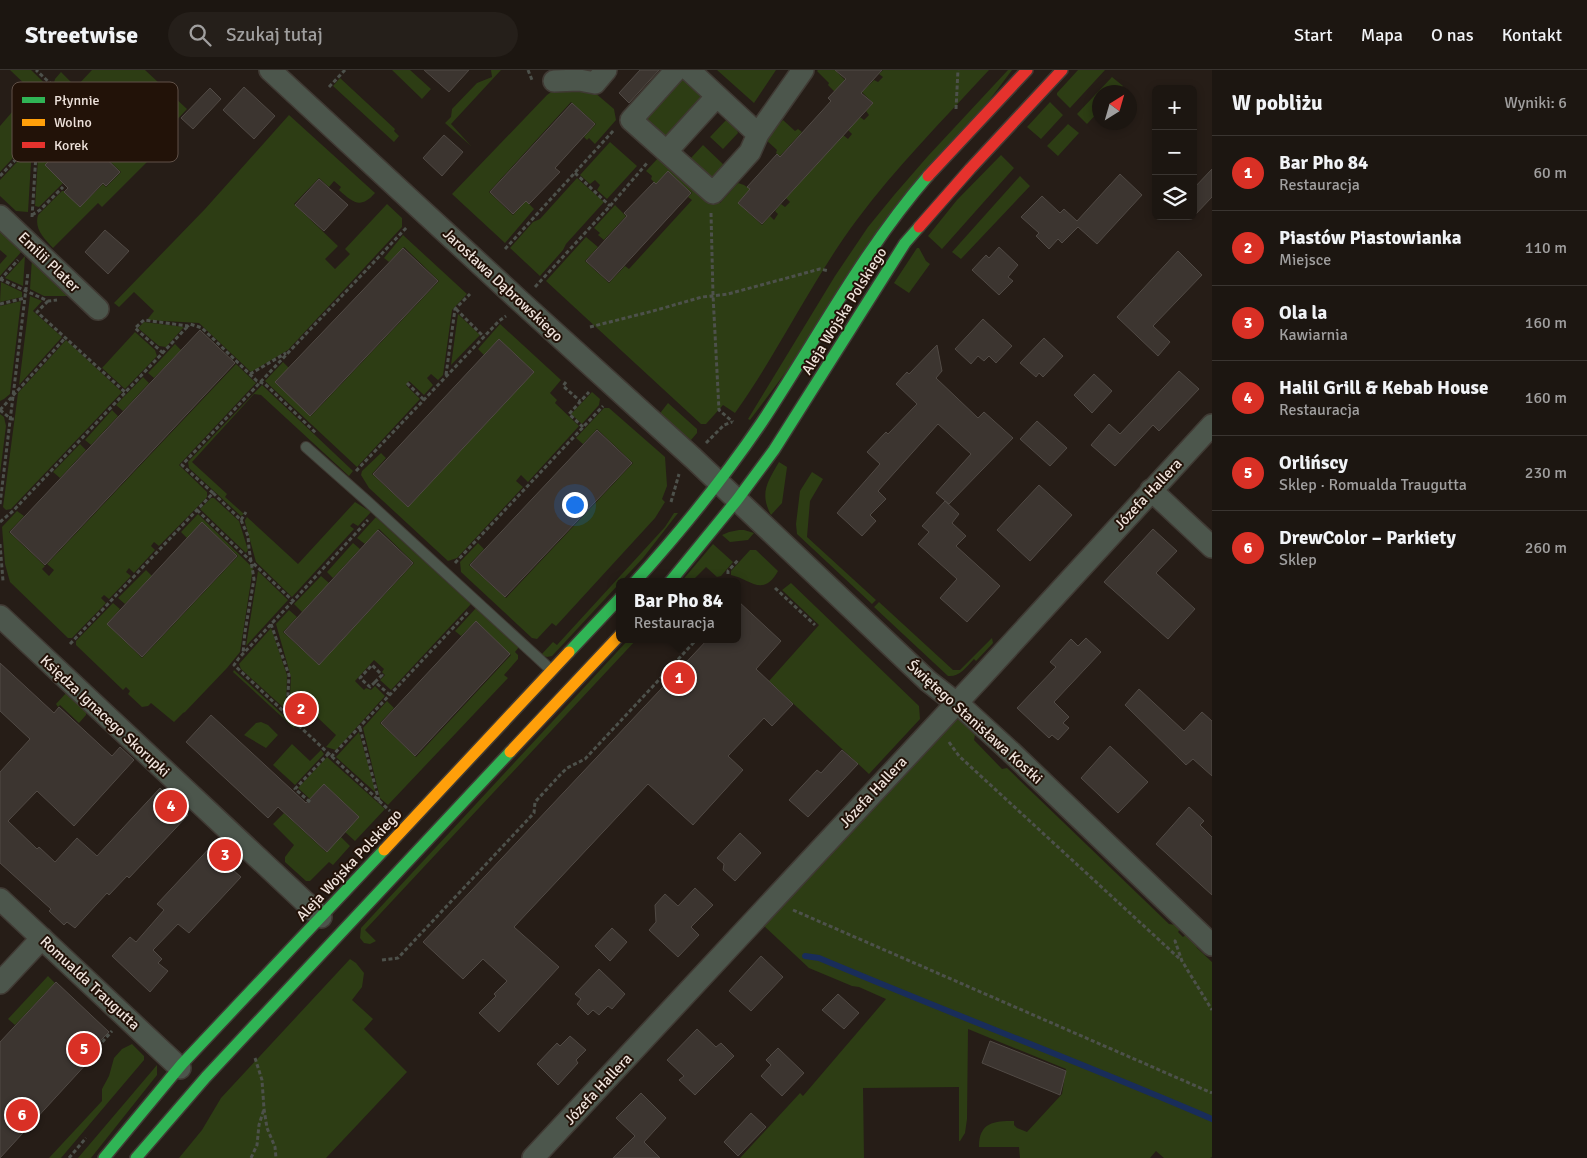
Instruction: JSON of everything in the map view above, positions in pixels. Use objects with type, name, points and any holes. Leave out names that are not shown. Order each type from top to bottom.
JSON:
[{"type":"street","name":"Jarosława Dąbrowskiego","points":[[270,70],[737,500]]},
{"type":"street","points":[[554,81],[580,80],[595,83],[606,70]]},
{"type":"street","points":[[676,70],[632,120],[713,193],[750,152],[758,134],[803,70]]},
{"type":"street","points":[[689,70],[758,134]]},
{"type":"street","name":"Aleja Wojska Polskiego","points":[[638,578],[692,516],[763,421],[855,274],[892,221],[935,168],[1027,70]]},
{"type":"street","name":"Aleja Wojska Polskiego","points":[[673,578],[737,500],[774,450],[878,283],[906,243],[970,169],[1062,70]]},
{"type":"street","points":[[664,149],[717,96]]},
{"type":"street","name":"Emilii Plater","points":[[0,216],[91,302]]},
{"type":"street","name":"Józefa Hallera","points":[[533,1158],[956,703],[1212,424]]},
{"type":"street","points":[[1151,490],[1212,547]]},
{"type":"street","name":"Świętego Stanisława Kostki","points":[[737,500],[928,681],[1011,752],[1212,945]]},
{"type":"street","name":"Aleja Wojska Polskiego","points":[[104,1158],[180,1068],[616,602]]},
{"type":"street","name":"Księdza Ignacego Skorupki","points":[[0,616],[321,917]]},
{"type":"street","points":[[136,1158],[206,1077],[616,639]]},
{"type":"street","name":"Romualda Traugutta","points":[[0,899],[180,1068]]},
{"type":"street","points":[[0,984],[42,938]]},
{"type":"lane","points":[[306,447],[551,670]]},
{"type":"path","points":[[36,70],[48,82]]},
{"type":"path","points":[[329,87],[344,70]]},
{"type":"path","points":[[528,70],[532,80]]},
{"type":"path","points":[[956,111],[958,70]]},
{"type":"path","points":[[505,249],[619,125],[632,120]]},
{"type":"path","points":[[534,288],[664,149]]},
{"type":"path","points":[[0,176],[14,162]]},
{"type":"path","points":[[0,504],[13,419],[14,394],[31,244],[35,162]]},
{"type":"path","points":[[575,173],[610,206]]},
{"type":"path","points":[[32,215],[40,210],[63,187]]},
{"type":"path","points":[[713,193],[711,201],[713,295],[719,410],[733,422]]},
{"type":"path","points":[[243,654],[254,579],[248,536],[242,520],[182,466],[407,227]]},
{"type":"path","points":[[31,244],[0,279],[48,301],[74,298],[91,302]]},
{"type":"path","points":[[590,327],[702,297],[728,294],[820,269],[832,272]]},
{"type":"path","points":[[446,376],[455,309],[470,294]]},
{"type":"path","points":[[0,304],[25,298]]},
{"type":"path","points":[[48,301],[37,312],[126,392]]},
{"type":"path","points":[[455,309],[484,337]]},
{"type":"path","points":[[350,465],[357,471],[446,376],[512,310]]},
{"type":"path","points":[[163,353],[135,328],[144,320],[188,326],[190,324],[202,328],[321,438]]},
{"type":"path","points":[[0,522],[13,511],[188,326]]},
{"type":"path","points":[[13,419],[0,410],[66,337]]},
{"type":"path","points":[[250,374],[289,351]]},
{"type":"path","points":[[566,382],[563,386],[580,401]]},
{"type":"path","points":[[407,383],[424,400]]},
{"type":"path","points":[[583,427],[569,414],[593,388]]},
{"type":"path","points":[[446,574],[607,402]]},
{"type":"path","points":[[70,644],[213,493]]},
{"type":"path","points":[[197,510],[293,600]]},
{"type":"path","points":[[377,511],[234,665],[392,813]]},
{"type":"path","points":[[242,520],[246,512]]},
{"type":"path","points":[[0,544],[3,581]]},
{"type":"path","points":[[728,574],[728,571],[739,559]]},
{"type":"path","points":[[775,588],[815,625]]},
{"type":"path","points":[[331,757],[478,602]]},
{"type":"path","points":[[271,624],[289,675],[287,715]]},
{"type":"path","points":[[382,960],[398,958],[534,813],[535,802],[560,775],[567,768],[585,759],[693,643]]},
{"type":"path","points":[[372,665],[382,675],[375,682],[370,687],[360,678],[372,665]]},
{"type":"path","points":[[375,682],[390,696]]},
{"type":"path","points":[[360,727],[379,801]]},
{"type":"path","points":[[946,738],[959,756],[1182,960],[1212,1010]]},
{"type":"path","points":[[310,802],[295,788],[328,754]]},
{"type":"path","points":[[791,909],[1212,1092]]},
{"type":"path","points":[[98,1047],[111,1033],[112,1026]]},
{"type":"path","points":[[254,1055],[262,1080],[267,1128],[275,1147],[276,1158]]},
{"type":"path","points":[[251,1158],[257,1145],[258,1125],[264,1109]]},
{"type":"green space","points":[[10,70],[31,70],[43,82],[23,82]]},
{"type":"green space","points":[[92,70],[145,70],[158,82],[81,82]]},
{"type":"green space","points":[[392,70],[410,70],[431,89],[422,99]]},
{"type":"green space","points":[[491,70],[501,70],[451,124],[471,146],[445,123],[451,117],[452,109],[477,83],[492,77]]},
{"type":"green space","points":[[717,70],[776,70],[754,103]]},
{"type":"green space","points":[[818,70],[838,70],[837,72],[847,82],[837,94]]},
{"type":"green space","points":[[883,70],[989,70],[904,162],[856,221],[824,268],[735,413],[723,405],[706,424],[701,424],[546,281],[586,237],[598,247],[585,261],[609,283],[625,266],[629,269],[692,200],[688,197],[692,193],[668,171],[656,184],[651,179],[652,176],[646,171],[660,156],[705,198],[720,203],[738,183],[744,185],[750,189],[738,203],[762,225],[770,216],[774,220],[778,214],[775,211],[781,204],[785,207],[790,202],[786,198],[843,135],[848,139],[852,134],[848,130],[860,117],[864,120],[869,115],[866,111],[873,103],[862,92],[874,80],[878,82],[883,77],[879,74]]},
{"type":"green space","points":[[1008,70],[1012,70],[750,420],[748,419],[835,276],[868,227],[928,156]]},
{"type":"green space","points":[[1078,70],[1105,70],[1070,108],[1057,93]]},
{"type":"green space","points":[[61,72],[71,82],[54,82]]},
{"type":"green space","points":[[1112,77],[1122,85],[1104,85]]},
{"type":"green space","points":[[340,78],[395,129],[394,131],[399,136],[394,142],[333,86]]},
{"type":"green space","points":[[684,78],[704,97],[667,137],[661,137],[640,122],[679,79]]},
{"type":"green space","points":[[562,87],[594,92],[614,109],[616,120],[595,144],[589,138],[587,140],[584,137],[596,124],[571,102],[489,192],[513,215],[526,201],[534,209],[505,243],[452,194],[547,95],[555,89]]},
{"type":"green space","points":[[1092,98],[1092,119],[1087,124],[1077,114]]},
{"type":"green space","points":[[178,101],[187,109],[178,119]]},
{"type":"green space","points":[[1050,102],[1063,115],[1041,139],[1027,127]]},
{"type":"green space","points":[[12,112],[12,159],[0,172],[0,126]]},
{"type":"green space","points":[[289,115],[375,193],[361,203],[353,201],[339,190],[341,187],[334,181],[329,187],[319,178],[294,204],[338,246],[325,259],[335,269],[350,254],[345,249],[387,204],[402,218],[402,227],[288,350],[251,372],[199,323],[147,320],[154,311],[134,292],[119,307],[114,303],[205,209]]},
{"type":"green space","points":[[728,118],[735,123],[738,133],[723,149],[710,137]]},
{"type":"green space","points":[[783,120],[795,131],[798,129],[802,132],[780,156],[776,153],[777,150],[765,139]]},
{"type":"green space","points":[[1068,124],[1079,133],[1058,156],[1047,146]]},
{"type":"green space","points":[[610,142],[637,166],[607,199],[597,190],[600,185],[595,180],[590,184],[580,175]]},
{"type":"green space","points":[[703,145],[725,166],[709,184],[686,157],[690,159]]},
{"type":"green space","points":[[1001,155],[1014,168],[942,249],[928,236],[957,200]]},
{"type":"green space","points":[[17,162],[31,162],[28,212],[16,211],[0,196],[0,180]]},
{"type":"green space","points":[[38,162],[48,162],[45,165],[63,183],[39,207],[35,206]]},
{"type":"green space","points":[[111,162],[147,162],[102,207],[98,203],[53,248],[43,237],[37,225],[38,215],[62,191],[80,207],[103,184],[106,187],[121,172]]},
{"type":"green space","points":[[1020,176],[1030,186],[961,259],[952,252]]},
{"type":"green space","points":[[577,178],[604,202],[540,276],[510,248],[533,222],[540,219]]},
{"type":"green space","points":[[615,205],[626,216],[604,240],[594,228]]},
{"type":"green space","points":[[0,231],[22,251],[0,276],[0,264],[7,256],[0,250]]},
{"type":"green space","points":[[403,235],[467,294],[452,310],[443,375],[438,380],[431,374],[427,378],[433,385],[424,395],[409,381],[406,385],[420,399],[357,467],[265,381],[283,362],[289,368],[275,382],[311,416],[439,281],[404,247],[389,262],[384,258]]},
{"type":"green space","points":[[917,248],[919,248],[926,261],[930,264],[909,293],[894,283]]},
{"type":"green space","points":[[25,256],[23,286],[5,278]]},
{"type":"green space","points":[[32,258],[73,296],[44,296],[30,289]]},
{"type":"green space","points":[[1,282],[22,292],[22,297],[0,302]]},
{"type":"green space","points":[[30,296],[42,301],[33,311],[62,337],[19,385]]},
{"type":"green space","points":[[21,301],[10,394],[0,401],[0,306]]},
{"type":"green space","points":[[458,314],[480,335],[451,365]]},
{"type":"green space","points":[[144,322],[184,327],[166,347],[159,346],[138,328]]},
{"type":"green space","points":[[500,324],[561,380],[550,393],[557,400],[555,403],[579,426],[528,482],[521,475],[516,481],[523,487],[457,558],[448,561],[369,488],[361,475],[362,471],[381,453],[386,458],[372,474],[408,507],[534,372],[499,339],[484,355],[478,349]]},
{"type":"green space","points":[[135,332],[155,350],[157,356],[125,389],[102,368]]},
{"type":"green space","points":[[66,340],[122,392],[11,509],[6,510],[3,507],[18,393]]},
{"type":"green space","points":[[175,344],[181,350],[154,378],[148,373]]},
{"type":"green space","points":[[236,364],[256,383],[179,465],[207,492],[207,497],[159,546],[154,542],[151,546],[155,550],[134,573],[129,568],[126,572],[131,576],[109,599],[104,595],[101,598],[106,603],[72,638],[68,638],[10,582],[5,564],[2,527],[17,511],[24,516],[9,532],[45,566],[42,569],[49,576],[54,570],[47,564]]},
{"type":"green space","points":[[143,377],[149,383],[123,411],[116,405]]},
{"type":"green space","points":[[262,385],[353,471],[349,476],[261,395],[254,394],[192,462],[227,494],[225,497],[244,514],[241,516],[189,468],[188,462]]},
{"type":"green space","points":[[592,392],[600,399],[599,405],[582,424],[571,414]]},
{"type":"green space","points":[[668,403],[697,429],[697,433],[691,440],[661,415],[661,412]]},
{"type":"green space","points":[[604,408],[609,408],[665,457],[667,486],[662,499],[665,502],[655,518],[556,626],[552,623],[537,639],[532,638],[461,572],[460,562],[478,543],[484,549],[469,565],[506,598],[633,463],[597,429],[583,444],[576,438]]},
{"type":"green space","points":[[112,410],[118,416],[91,445],[85,440]]},
{"type":"green space","points":[[0,414],[4,417],[6,426],[0,474]]},
{"type":"green space","points":[[80,444],[86,450],[60,478],[53,472]]},
{"type":"green space","points":[[779,462],[787,467],[782,503],[771,515],[767,507],[766,487]]},
{"type":"green space","points":[[812,472],[823,479],[810,501],[807,537],[876,600],[872,604],[797,534],[796,524],[800,491]]},
{"type":"green space","points":[[211,498],[214,498],[239,521],[248,550],[246,553],[200,509]]},
{"type":"green space","points":[[355,502],[371,512],[358,526],[353,523],[350,526],[354,529],[292,597],[256,562],[245,522],[247,517],[298,564]]},
{"type":"green space","points":[[674,513],[678,513],[643,558],[624,578],[618,578],[665,527]]},
{"type":"green space","points":[[198,514],[253,568],[240,652],[227,668],[174,722],[151,703],[148,706],[142,707],[128,694],[130,691],[126,687],[123,690],[76,645],[76,641],[113,603],[120,609],[107,624],[142,658],[238,556],[202,522],[187,538],[181,532]]},
{"type":"green space","points":[[376,517],[471,604],[391,690],[380,680],[385,675],[382,672],[384,669],[374,660],[355,681],[364,690],[366,688],[371,690],[375,686],[385,696],[336,750],[326,747],[336,735],[299,700],[292,707],[303,718],[299,722],[289,714],[291,677],[276,624],[289,610],[297,617],[283,632],[319,665],[414,563],[379,529],[365,544],[357,538]]},
{"type":"green space","points":[[739,530],[754,533],[748,540],[730,542],[722,535],[729,532]]},
{"type":"green space","points":[[353,543],[360,549],[333,578],[327,572]]},
{"type":"green space","points":[[713,544],[733,562],[721,576],[717,577],[706,567],[695,578],[684,578]]},
{"type":"green space","points":[[750,550],[756,550],[778,571],[767,584],[756,585],[731,575],[731,571]]},
{"type":"green space","points":[[146,570],[152,576],[125,604],[118,598]]},
{"type":"green space","points":[[258,571],[288,600],[246,646]]},
{"type":"green space","points":[[321,576],[329,583],[302,612],[294,604]]},
{"type":"green space","points":[[616,581],[616,587],[552,656],[541,655],[553,642],[557,645]]},
{"type":"green space","points":[[791,583],[919,706],[920,719],[869,774],[769,681],[819,625],[782,590]]},
{"type":"green space","points":[[879,602],[953,670],[960,670],[992,638],[993,643],[976,661],[974,659],[956,675],[948,676],[874,607]]},
{"type":"green space","points":[[476,608],[519,647],[515,652],[518,655],[518,659],[504,675],[508,678],[388,805],[380,798],[363,728],[387,701],[394,708],[380,723],[416,757],[511,655],[476,621],[461,636],[455,631]]},
{"type":"green space","points":[[271,628],[287,675],[286,710],[241,669],[239,664]]},
{"type":"green space","points":[[625,643],[633,643],[365,930],[376,941],[370,944],[364,943],[360,938],[361,928]]},
{"type":"green space","points":[[234,670],[295,726],[294,728],[233,672]]},
{"type":"green space","points":[[67,692],[86,710],[86,715],[79,723],[60,705],[58,707],[56,704]]},
{"type":"green space","points":[[960,719],[976,730],[974,740],[1002,769],[1007,768],[1169,924],[1183,926],[1178,932],[1183,937],[1189,932],[1197,948],[1212,962],[1212,1157],[1164,1158],[1156,1151],[1150,1158],[1020,1158],[1019,1147],[979,1147],[982,1132],[994,1123],[1014,1121],[1014,1125],[1017,1128],[1027,1132],[1062,1094],[1066,1069],[968,1029],[967,1119],[965,1133],[960,1141],[959,1087],[863,1088],[864,1158],[740,1158],[800,1093],[803,1096],[886,999],[809,968],[763,925],[954,721]]},
{"type":"green space","points":[[261,722],[268,725],[278,735],[266,748],[244,735],[256,723]]},
{"type":"green space","points":[[359,732],[376,793],[336,757]]},
{"type":"green space","points":[[292,744],[310,761],[321,750],[324,754],[295,785],[273,765]]},
{"type":"green space","points":[[327,757],[385,809],[355,841],[345,832],[359,817],[324,784],[310,799],[298,788]]},
{"type":"green space","points":[[284,813],[326,852],[341,837],[350,846],[333,865],[329,862],[310,881],[306,881],[285,862],[285,857],[294,845],[273,824]]},
{"type":"green space","points":[[350,959],[364,973],[362,987],[352,1000],[373,1019],[364,1029],[407,1072],[326,1158],[179,1158],[202,1130],[221,1098]]},
{"type":"green space","points":[[48,976],[55,983],[15,1025],[8,1019]]},
{"type":"green space","points":[[132,1044],[144,1056],[144,1060],[61,1158],[49,1158],[102,1101],[102,1089],[109,1076],[114,1058],[122,1049]]},
{"type":"green space","points":[[157,1065],[157,1075],[91,1158],[78,1158]]},
{"type":"building","points":[[424,70],[469,70],[449,92]]},
{"type":"building","points":[[640,70],[659,70],[629,103],[619,93]]},
{"type":"building","points":[[835,70],[882,70],[861,93],[873,103],[762,224],[738,203],[750,189],[747,187],[777,154],[780,157],[831,101],[828,98],[846,79]]},
{"type":"building","points":[[244,87],[275,116],[254,139],[223,110]]},
{"type":"building","points":[[210,88],[221,99],[193,129],[181,118]]},
{"type":"building","points":[[572,103],[595,124],[555,168],[560,172],[529,204],[526,201],[513,214],[490,192]]},
{"type":"building","points":[[444,135],[463,152],[442,176],[423,158]]},
{"type":"building","points":[[48,162],[110,162],[120,172],[106,186],[103,183],[80,207],[64,192],[68,188],[45,165]]},
{"type":"building","points":[[1212,169],[1212,197],[1197,213],[1197,185]]},
{"type":"building","points":[[668,171],[691,193],[609,282],[586,261],[627,216],[624,213],[654,182],[656,184]]},
{"type":"building","points":[[1120,174],[1142,195],[1097,244],[1078,227],[1062,243],[1058,239],[1049,249],[1036,236],[1039,233],[1021,217],[1042,196],[1060,213],[1064,209],[1077,221]]},
{"type":"building","points":[[319,179],[348,205],[324,231],[295,205]]},
{"type":"building","points":[[105,230],[129,251],[108,274],[85,252]]},
{"type":"building","points":[[999,247],[1018,265],[1008,277],[1013,281],[999,295],[972,270],[986,255],[989,258]]},
{"type":"building","points":[[403,248],[438,281],[310,416],[275,382]]},
{"type":"building","points":[[1178,251],[1202,275],[1153,326],[1170,342],[1158,356],[1117,317]]},
{"type":"building","points":[[983,319],[1012,346],[996,363],[989,356],[984,361],[978,356],[971,364],[955,349]]},
{"type":"building","points":[[200,330],[235,363],[45,565],[10,532]]},
{"type":"building","points":[[1044,338],[1063,356],[1043,377],[1039,373],[1036,377],[1020,363]]},
{"type":"building","points":[[499,339],[534,372],[408,507],[373,474]]},
{"type":"building","points":[[937,345],[942,371],[936,378],[978,418],[984,412],[1013,438],[949,504],[936,493],[971,454],[938,424],[878,491],[886,499],[870,515],[876,521],[862,536],[837,513],[880,464],[867,452],[886,432],[888,434],[917,404],[896,384],[907,372],[909,374]]},
{"type":"building","points":[[1179,371],[1199,389],[1159,431],[1153,425],[1115,466],[1091,445],[1109,424],[1120,434]]},
{"type":"building","points":[[1094,374],[1112,391],[1092,413],[1074,395]]},
{"type":"building","points":[[1037,421],[1067,448],[1050,466],[1020,439]]},
{"type":"building","points":[[597,430],[632,463],[505,597],[470,565]]},
{"type":"building","points":[[1039,485],[1072,515],[1030,561],[997,530]]},
{"type":"building","points":[[945,501],[959,514],[952,523],[966,536],[956,546],[1000,586],[967,622],[940,598],[957,579],[918,544],[929,532],[922,526]]},
{"type":"building","points":[[202,522],[237,556],[142,657],[107,624]]},
{"type":"building","points":[[1153,529],[1177,551],[1156,573],[1195,609],[1168,639],[1104,582]]},
{"type":"building","points":[[378,530],[413,563],[319,665],[284,632]]},
{"type":"building","points":[[741,604],[781,641],[756,669],[793,704],[772,726],[764,718],[728,756],[743,770],[693,825],[648,784],[514,927],[559,967],[499,1032],[479,1013],[496,996],[494,994],[507,981],[483,959],[463,979],[423,942],[704,643],[741,643]]},
{"type":"building","points":[[476,621],[510,654],[415,756],[381,723]]},
{"type":"building","points":[[1086,638],[1101,652],[1054,702],[1069,717],[1063,723],[1069,728],[1058,740],[1052,735],[1049,738],[1017,708],[1056,667],[1050,662],[1071,639],[1078,646]]},
{"type":"building","points":[[0,663],[54,713],[59,707],[112,756],[120,747],[134,760],[74,826],[37,791],[8,821],[37,849],[39,847],[55,862],[77,838],[97,856],[160,788],[188,815],[129,878],[127,876],[109,895],[107,893],[75,928],[67,922],[64,925],[49,911],[51,909],[0,863],[0,772],[30,739],[0,711]]},
{"type":"building","points":[[1139,689],[1184,731],[1202,712],[1212,721],[1212,776],[1193,759],[1186,765],[1125,705]]},
{"type":"building","points":[[211,715],[306,803],[324,784],[359,817],[327,852],[278,807],[268,818],[186,742]]},
{"type":"building","points":[[1110,746],[1148,782],[1118,813],[1081,778]]},
{"type":"building","points":[[842,750],[858,764],[808,817],[789,800],[817,770],[821,773]]},
{"type":"building","points":[[1189,807],[1204,821],[1200,825],[1212,837],[1212,895],[1156,844]]},
{"type":"building","points":[[740,833],[761,853],[735,881],[723,870],[724,864],[717,858]]},
{"type":"building","points":[[216,841],[239,863],[233,870],[241,877],[189,933],[178,924],[153,950],[162,959],[158,963],[168,971],[150,992],[112,956],[130,937],[136,942],[164,910],[157,904]]},
{"type":"building","points":[[695,888],[713,905],[691,927],[699,935],[678,957],[649,930],[656,922],[655,905],[665,894],[678,906]]},
{"type":"building","points":[[612,928],[627,942],[610,961],[595,946]]},
{"type":"building","points":[[761,956],[783,977],[751,1011],[729,991]]},
{"type":"building","points":[[599,969],[625,994],[612,1009],[608,1006],[599,1015],[593,1010],[588,1015],[577,1004],[581,999],[575,994]]},
{"type":"building","points":[[56,982],[109,1032],[96,1045],[100,1049],[0,1158],[0,1042]]},
{"type":"building","points":[[838,994],[859,1013],[844,1029],[822,1010]]},
{"type":"building","points":[[697,1029],[716,1047],[721,1043],[734,1056],[695,1095],[679,1080],[684,1076],[667,1060]]},
{"type":"building","points":[[570,1036],[586,1050],[576,1060],[578,1063],[558,1085],[537,1064],[557,1043],[560,1046]]},
{"type":"building","points":[[990,1041],[1066,1071],[1060,1095],[982,1063]]},
{"type":"building","points":[[778,1048],[804,1073],[782,1096],[761,1076],[771,1065],[766,1060]]},
{"type":"building","points":[[641,1093],[666,1118],[644,1142],[660,1158],[613,1158],[635,1136],[616,1118]]},
{"type":"building","points":[[751,1113],[766,1127],[738,1156],[724,1142]]},
{"type":"waterway","points":[[805,956],[819,958],[1212,1119]]},
{"type":"traffic: fast","points":[[638,578],[702,504],[748,443],[861,265],[882,234],[928,176]]},
{"type":"traffic: fast","points":[[673,578],[737,500],[774,450],[905,243],[919,227]]},
{"type":"traffic: fast","points":[[569,652],[616,602]]},
{"type":"traffic: fast","points":[[136,1158],[206,1077],[510,752]]},
{"type":"traffic: fast","points":[[104,1158],[182,1064],[384,850]]},
{"type":"traffic: slow","points":[[510,752],[616,639]]},
{"type":"traffic: slow","points":[[384,850],[569,652]]},
{"type":"traffic: jam","points":[[928,176],[1027,70]]},
{"type":"traffic: jam","points":[[919,227],[1062,70]]},
{"type":"place","name":"Bar Pho 84","points":[[679,678]]},
{"type":"place","name":"Piastów Piastowianka","points":[[301,709]]},
{"type":"place","name":"Halil Grill & Kebab House","points":[[171,806]]},
{"type":"place","name":"Ola la","points":[[225,855]]},
{"type":"place","name":"Orlińscy","points":[[84,1049]]},
{"type":"place","name":"DrewColor – Parkiety","points":[[22,1115]]}]
